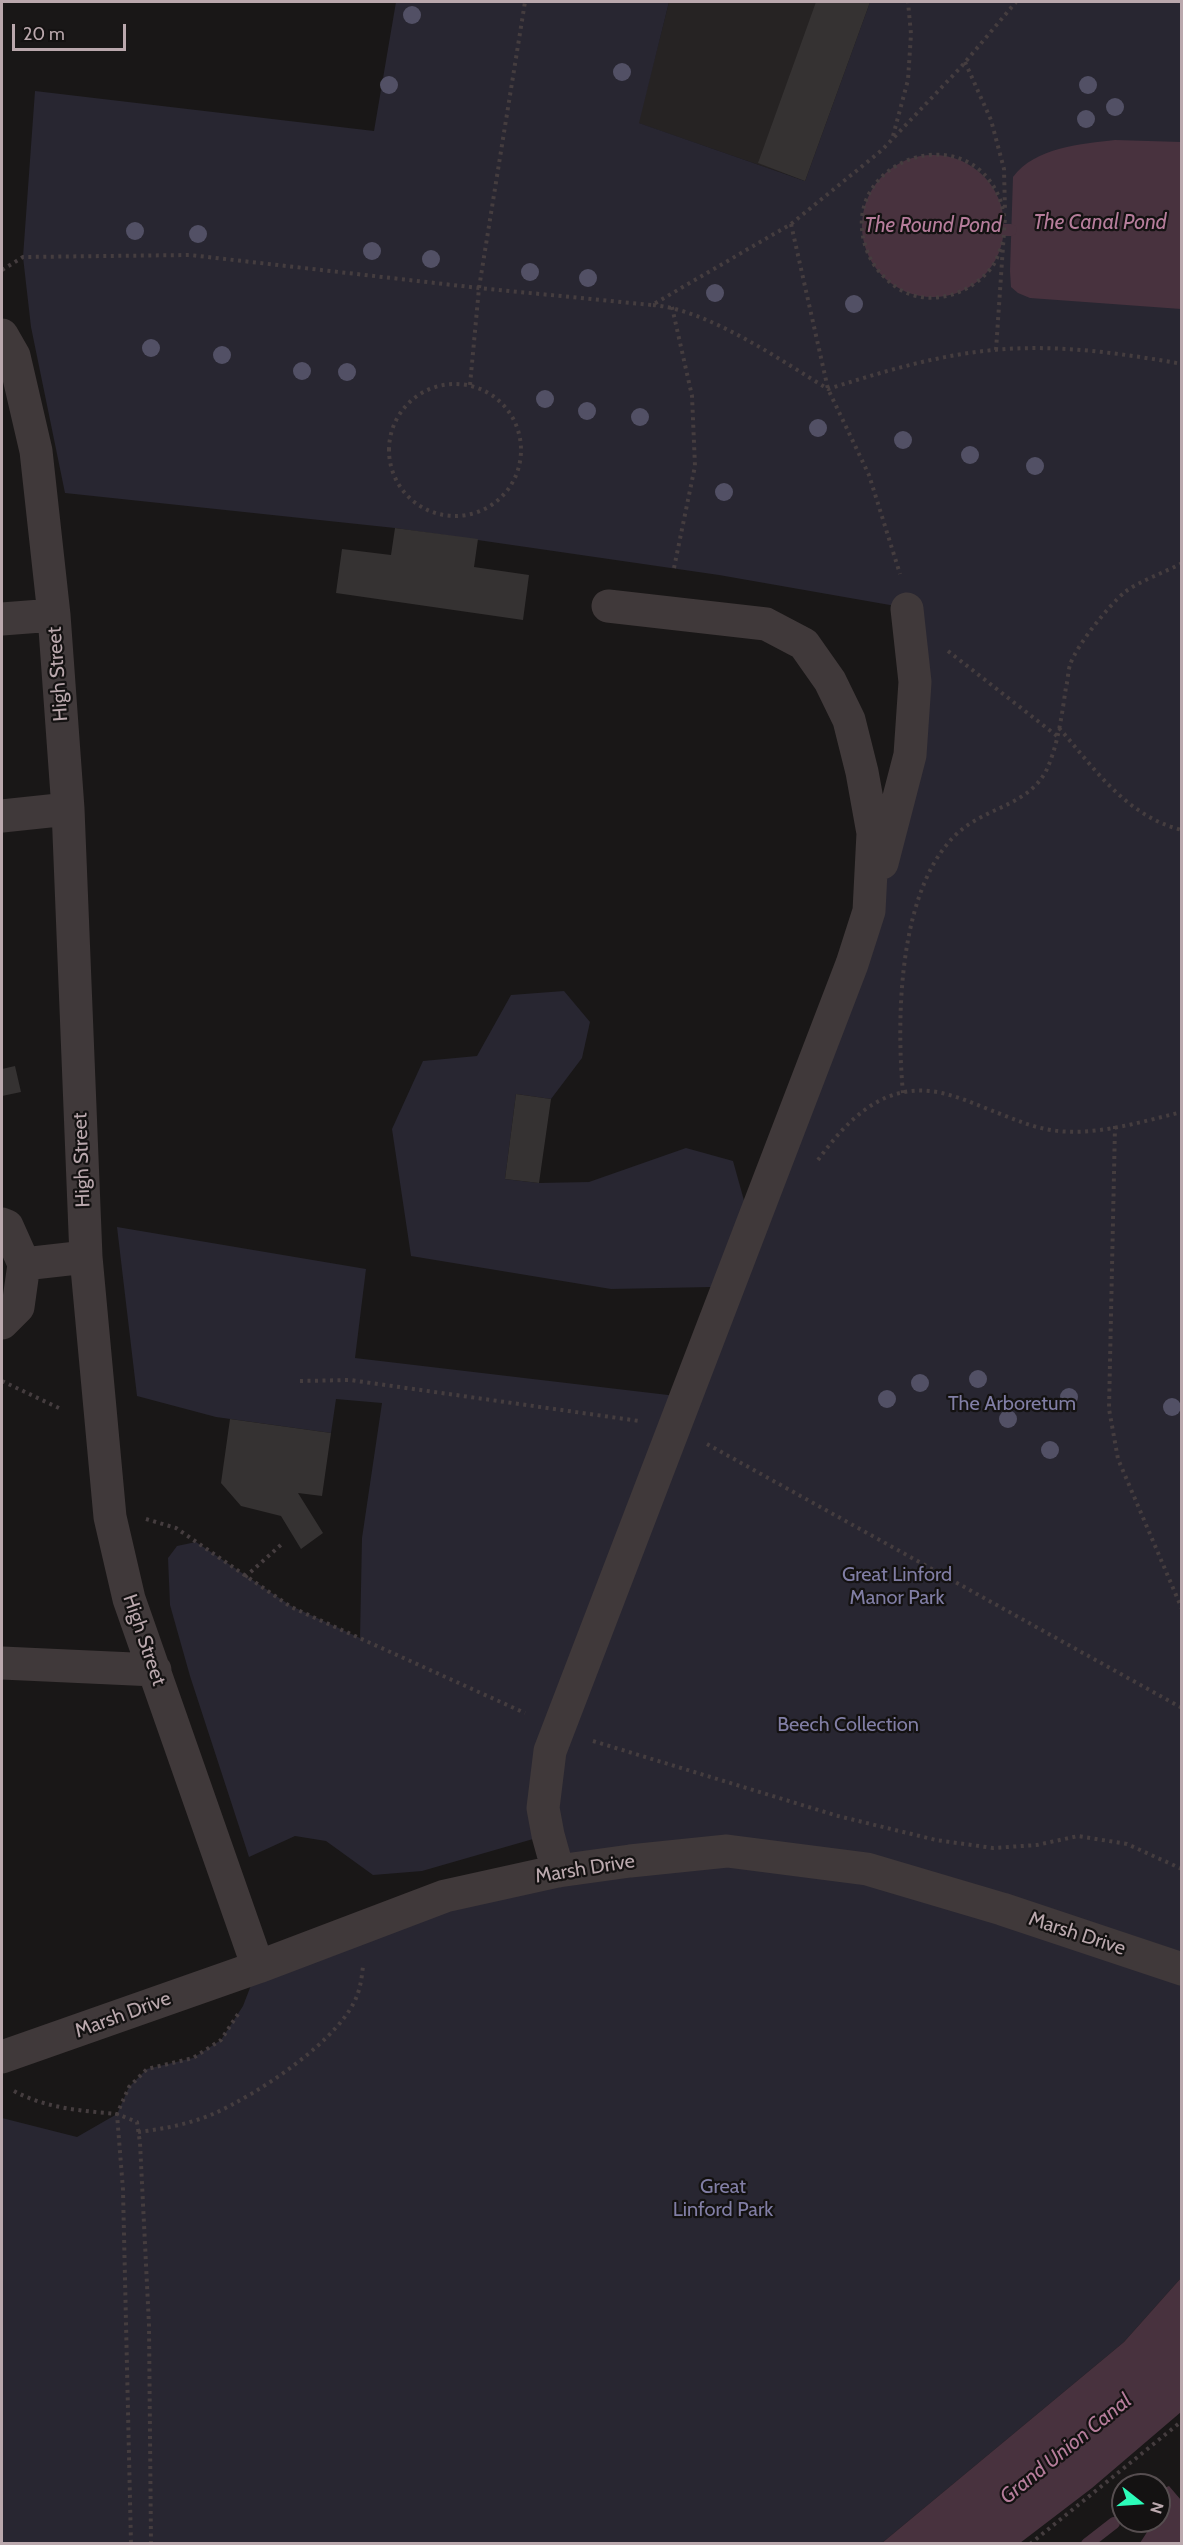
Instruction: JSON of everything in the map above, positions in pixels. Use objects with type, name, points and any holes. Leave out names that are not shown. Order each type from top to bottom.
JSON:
[{"type":"street","name":"High Street","points":[[2,335],[14,356],[36,451],[54,615],[68,809],[86,1257],[110,1517],[129,1599],[258,1966]]},
{"type":"street","points":[[608,606],[766,624],[804,644],[830,681],[849,720],[862,772],[873,833],[868,911]]},
{"type":"street","points":[[558,1871],[543,1808],[550,1751],[660,1460],[781,1153],[852,964],[868,911],[910,755],[915,682],[907,614]]},
{"type":"street","points":[[2,619],[54,615]]},
{"type":"street","points":[[2,816],[68,809]]},
{"type":"street","points":[[2,1224],[7,1226],[24,1264],[18,1307],[2,1323]]},
{"type":"street","points":[[24,1264],[86,1257]]},
{"type":"street","points":[[2,1663],[155,1670]]},
{"type":"street","name":"Marsh Drive","points":[[5,2050],[258,1966],[445,1896],[558,1871],[727,1851],[867,1869],[1002,1909],[1182,1969]]},
{"type":"path","points":[[470,385],[479,288],[525,2]]},
{"type":"path","points":[[892,139],[908,80],[911,34],[908,2]]},
{"type":"path","points":[[652,305],[791,224],[882,150],[965,62],[1016,2]]},
{"type":"path","points":[[965,62],[991,120],[1004,169],[1005,219],[996,350]]},
{"type":"path","points":[[1003,242],[993,265],[977,283],[954,295],[930,298],[906,293],[885,279],[870,260],[862,236],[863,211],[872,188],[887,171],[906,159],[927,154],[950,156],[970,164],[988,179],[999,198],[1005,219]]},
{"type":"path","points":[[791,224],[828,389],[869,475],[896,556],[907,614],[1057,736]]},
{"type":"path","points":[[2,270],[23,258],[190,255],[479,288],[672,307],[715,324],[828,389],[892,369],[958,355],[996,350],[1098,352],[1182,364]]},
{"type":"path","points":[[672,307],[692,396],[695,466],[674,568]]},
{"type":"path","points":[[448,384],[470,385],[490,393],[506,407],[517,425],[521,446],[519,466],[511,486],[497,502],[478,512],[458,516],[436,513],[417,503],[400,487],[391,466],[390,444],[395,422],[408,403],[426,390],[448,384]]},
{"type":"path","points":[[903,1093],[899,1035],[902,988],[910,930],[924,885],[941,854],[965,828],[1023,798],[1038,782],[1045,771],[1057,736],[1070,665],[1086,637],[1125,592],[1182,563]]},
{"type":"path","points":[[1059,727],[1119,796],[1147,818],[1182,830]]},
{"type":"path","points":[[814,1164],[840,1130],[872,1104],[903,1093],[928,1091],[944,1094],[1014,1120],[1052,1130],[1082,1132],[1182,1112]]},
{"type":"path","points":[[1115,1126],[1109,1409],[1118,1459],[1182,1608]]},
{"type":"path","points":[[300,1381],[350,1380],[674,1426],[1182,1708]]},
{"type":"path","points":[[2,1381],[101,1428]]},
{"type":"path","points":[[110,1517],[151,1519],[176,1528],[245,1577],[291,1606],[558,1728],[838,1816],[936,1840],[993,1848],[1037,1845],[1078,1836],[1126,1844],[1182,1869]]},
{"type":"path","points":[[245,1577],[283,1543]]},
{"type":"path","points":[[138,2132],[171,2128],[213,2114],[263,2088],[323,2041],[345,2016],[358,1994],[364,1961],[362,1926]]},
{"type":"path","points":[[131,2544],[123,2190],[117,2114],[129,2087],[147,2069],[193,2058],[221,2040],[243,2006],[258,1966]]},
{"type":"path","points":[[11,2090],[29,2099],[70,2109],[117,2114],[137,2122],[149,2325],[151,2544]]},
{"type":"path","points":[[1030,2544],[1182,2421]]},
{"type":"shaded area","points":[[669,2],[870,2],[805,181],[638,123]]},
{"type":"green space","name":"Great Linford Manor Park","points":[[396,2],[669,2],[639,123],[805,181],[870,2],[1181,2],[1181,2278],[1124,2342],[882,2543],[2,2543],[2,2118],[77,2137],[117,2114],[129,2087],[147,2069],[193,2058],[221,2040],[243,2006],[258,1967],[558,1872],[547,1835],[422,1871],[373,1875],[326,1841],[295,1836],[249,1857],[190,1676],[170,1605],[168,1558],[177,1546],[196,1542],[291,1606],[360,1638],[362,1538],[382,1403],[336,1399],[331,1433],[216,1417],[137,1396],[117,1227],[366,1269],[355,1358],[685,1397],[898,804],[907,608],[719,575],[395,528],[65,493],[31,327],[23,257],[35,91],[374,131]]},
{"type":"green space","points":[[564,991],[590,1022],[582,1058],[551,1099],[516,1094],[505,1179],[539,1183],[589,1182],[686,1148],[733,1161],[745,1204],[711,1287],[611,1289],[411,1256],[392,1129],[423,1061],[477,1056],[511,995]]},
{"type":"water","name":"The Canal Pond","points":[[1115,140],[1181,142],[1181,309],[1030,298],[1011,287],[1013,177],[1022,167],[1046,153]]},
{"type":"water","name":"The Round Pond","points":[[933,155],[960,160],[983,176],[999,199],[1004,226],[999,253],[983,276],[960,292],[933,297],[906,292],[883,276],[867,253],[862,226],[867,199],[883,176],[906,160]]},
{"type":"water","name":"Grand Union Canal","points":[[1181,2278],[1181,2412],[1092,2488],[1020,2543],[882,2543],[1124,2342]]},
{"type":"water","points":[[1171,2488],[1181,2500],[1181,2543],[1140,2543],[1146,2533],[1171,2533]]},
{"type":"building","points":[[816,2],[870,2],[805,181],[758,163]]},
{"type":"building","points":[[395,528],[478,539],[474,567],[529,575],[523,620],[336,593],[342,549],[391,555]]},
{"type":"building","points":[[15,1066],[21,1092],[2,1096],[2,1069]]},
{"type":"building","points":[[516,1094],[551,1099],[539,1183],[505,1179]]},
{"type":"building","points":[[230,1419],[331,1433],[322,1496],[298,1493],[323,1533],[301,1549],[281,1516],[241,1506],[221,1483]]},
{"type":"waterway","points":[[1004,230],[1011,230]]},
{"type":"waterway","points":[[1087,2544],[1111,2525]]},
{"type":"park label","name":"The Arboretum","points":[[1012,1404]]},
{"type":"park label","name":"Beech Collection","points":[[848,1725]]},
{"type":"park label","name":"Great Linford Park","points":[[723,2198]]}]
